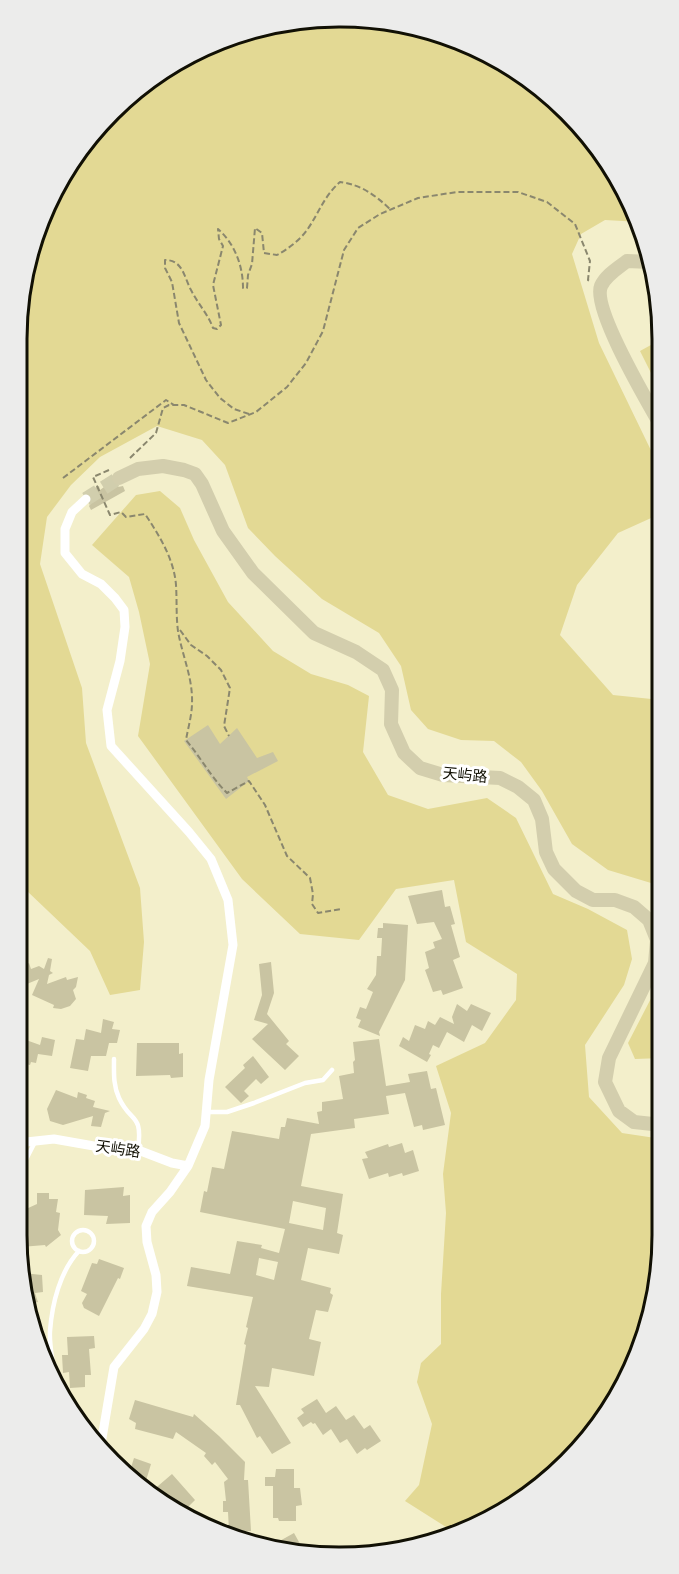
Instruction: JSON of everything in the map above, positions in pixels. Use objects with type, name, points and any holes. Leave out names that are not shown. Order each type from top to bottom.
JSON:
[{"type":"street","points":[[642,262],[627,261],[611,273],[601,287],[600,303],[616,340],[652,409]]},
{"type":"street","name":"天屿路","points":[[115,473],[163,466],[195,474],[202,484],[223,531],[254,573],[314,633],[356,652],[383,670],[392,690],[391,724],[404,753],[420,768],[443,775],[500,778],[518,787],[534,800],[542,819],[546,852],[554,869],[576,891],[593,900],[615,900],[634,907],[649,920],[652,927]]},
{"type":"street","points":[[86,499],[72,512],[65,529],[65,553],[82,573],[101,584],[124,610],[125,627],[120,661],[106,710],[111,747],[211,859],[228,900],[233,945],[210,1080],[205,1126],[188,1167],[152,1212],[146,1226],[147,1242],[156,1275],[156,1293],[152,1314],[144,1329],[114,1367],[102,1437]]},
{"type":"street","name":"天屿路","points":[[652,969],[609,1058],[605,1082],[619,1111],[634,1122],[652,1124]]},
{"type":"street","name":"天屿路","points":[[27,1141],[54,1139],[128,1152],[138,1149],[188,1167]]},
{"type":"lane","points":[[114,1059],[114,1083],[119,1098],[137,1119],[140,1132],[138,1149]]},
{"type":"lane","points":[[206,1112],[227,1112],[305,1083],[322,1080],[332,1070]]},
{"type":"lane","points":[[27,1156],[36,1139]]},
{"type":"lane","points":[[78,1232],[88,1232],[93,1237],[93,1244],[86,1251],[79,1251],[73,1244],[74,1237],[78,1232]]},
{"type":"lane","points":[[52,1357],[50,1333],[53,1309],[64,1274],[79,1251]]},
{"type":"path","points":[[251,414],[234,409],[220,398],[206,380],[179,323],[172,282],[165,268],[165,260],[172,260],[181,267],[191,290],[208,315],[213,328],[217,328],[220,325],[213,285],[223,246],[219,239],[218,229],[231,242],[240,264],[243,288],[247,288],[255,228],[262,233],[264,253],[277,255],[307,230],[330,190],[340,182],[356,184],[374,195],[391,210]]},
{"type":"path","points":[[128,460],[156,433],[163,408],[168,405],[184,405],[228,423],[256,412],[287,387],[306,363],[323,331],[344,250],[358,228],[418,198],[457,192],[518,192],[547,202],[575,224],[590,261],[588,280],[601,287]]},
{"type":"path","points":[[63,478],[166,400],[174,405]]},
{"type":"path","points":[[115,473],[93,477],[110,514],[121,512],[126,517],[144,514],[168,552],[176,583],[178,628],[188,666],[192,704],[186,740],[214,780],[227,793],[249,781],[265,806],[287,856],[310,878],[312,904],[318,913],[342,909]]},
{"type":"path","points":[[178,628],[191,645],[221,670],[230,688],[224,726],[229,736]]},
{"type":"shaded area","points":[[360,28],[420,38],[478,59],[530,92],[574,133],[610,183],[628,221],[605,220],[581,234],[572,254],[599,343],[652,452],[652,518],[618,533],[577,585],[560,635],[613,695],[652,699],[652,885],[608,870],[572,844],[542,791],[521,762],[494,741],[461,740],[428,729],[411,710],[401,666],[379,633],[322,599],[248,528],[225,465],[202,440],[157,426],[100,457],[71,485],[47,517],[40,564],[82,688],[86,743],[140,888],[144,942],[140,990],[110,995],[90,951],[27,891],[27,340],[33,279],[44,239],[59,201],[92,149],[133,105],[183,69],[239,44],[299,30]]},
{"type":"shaded area","points":[[652,344],[652,375],[640,351]]},
{"type":"shaded area","points":[[160,491],[180,508],[194,540],[228,602],[273,651],[311,674],[348,685],[369,696],[363,752],[388,795],[428,809],[487,798],[516,818],[553,894],[588,909],[627,930],[632,959],[624,985],[585,1045],[589,1097],[622,1133],[652,1138],[651,1255],[646,1295],[635,1335],[610,1391],[574,1441],[546,1469],[513,1494],[478,1515],[446,1528],[405,1501],[419,1485],[432,1424],[417,1382],[421,1363],[441,1344],[441,1294],[446,1213],[443,1174],[451,1113],[436,1066],[485,1043],[516,1000],[517,974],[466,942],[454,880],[396,889],[359,940],[300,934],[242,879],[138,736],[150,664],[139,612],[129,577],[92,545],[136,495]]},
{"type":"shaded area","points":[[652,996],[652,1058],[635,1059],[628,1043]]},
{"type":"building","points":[[111,482],[118,487],[123,486],[125,491],[91,510],[89,506],[92,497],[89,493],[83,493],[99,486],[100,490]]},
{"type":"building","points":[[208,725],[220,744],[237,728],[257,758],[273,752],[278,761],[247,777],[249,781],[226,799],[184,741]]},
{"type":"building","points":[[442,890],[445,907],[450,906],[455,924],[451,925],[460,957],[453,960],[463,988],[443,995],[441,990],[433,992],[425,970],[429,968],[425,952],[435,948],[433,942],[442,939],[434,922],[417,924],[408,896]]},
{"type":"building","points":[[383,923],[408,925],[405,980],[379,1032],[380,1036],[358,1027],[361,1020],[356,1018],[360,1007],[366,1009],[373,992],[367,989],[376,975],[377,956],[381,956],[382,938],[377,938],[378,928],[383,928]]},
{"type":"building","points":[[48,958],[52,959],[50,971],[53,973],[49,975],[47,984],[66,977],[67,980],[78,977],[73,990],[76,999],[70,1006],[61,1009],[53,1008],[54,1005],[32,995],[39,979],[27,984],[27,964],[29,963],[31,969],[39,966],[44,969]]},
{"type":"building","points":[[271,962],[274,993],[267,1014],[289,1041],[286,1044],[299,1056],[285,1070],[252,1039],[268,1024],[254,1020],[262,995],[259,964]]},
{"type":"building","points":[[457,1004],[467,1011],[471,1004],[491,1013],[482,1031],[472,1025],[464,1042],[447,1032],[439,1048],[433,1045],[427,1062],[399,1046],[403,1037],[409,1041],[415,1025],[425,1029],[428,1021],[435,1025],[440,1017],[454,1024],[452,1017]]},
{"type":"building","points":[[103,1019],[114,1022],[112,1029],[120,1030],[117,1043],[109,1043],[106,1056],[91,1056],[88,1071],[70,1068],[76,1039],[84,1040],[86,1029],[101,1033]]},
{"type":"building","points":[[42,1037],[55,1040],[52,1056],[38,1054],[36,1063],[27,1064],[27,1040],[40,1045]]},
{"type":"building","points":[[379,1039],[386,1086],[410,1082],[408,1074],[427,1071],[431,1089],[436,1088],[445,1125],[423,1130],[422,1125],[414,1127],[405,1093],[386,1096],[389,1114],[354,1119],[355,1128],[311,1134],[301,1186],[343,1194],[337,1233],[343,1235],[339,1254],[308,1248],[301,1280],[331,1288],[330,1293],[333,1295],[328,1312],[316,1310],[309,1339],[321,1342],[314,1376],[272,1368],[269,1387],[255,1386],[291,1443],[272,1454],[260,1436],[257,1438],[240,1405],[236,1405],[246,1345],[244,1344],[248,1328],[246,1327],[253,1297],[187,1286],[191,1267],[230,1274],[237,1241],[262,1245],[261,1248],[279,1253],[285,1229],[200,1212],[204,1191],[207,1192],[212,1167],[224,1169],[232,1131],[279,1139],[281,1127],[285,1127],[287,1118],[319,1124],[317,1112],[322,1111],[322,1102],[343,1099],[339,1076],[354,1073],[353,1042]],"holes":[[[293,1201],[326,1208],[323,1230],[289,1223]],[[259,1258],[278,1262],[274,1280],[256,1275]]]},
{"type":"building","points":[[137,1043],[179,1043],[179,1054],[183,1053],[183,1077],[136,1076]]},
{"type":"building","points":[[253,1056],[269,1077],[261,1084],[256,1079],[244,1091],[249,1096],[241,1103],[225,1087],[245,1068],[243,1065]]},
{"type":"building","points":[[56,1090],[77,1098],[78,1092],[87,1095],[86,1098],[95,1101],[93,1107],[110,1111],[105,1113],[101,1127],[91,1126],[93,1116],[63,1125],[50,1121],[47,1109]]},
{"type":"building","points":[[402,1143],[405,1153],[413,1150],[419,1171],[389,1177],[388,1173],[369,1179],[362,1159],[368,1158],[365,1152],[388,1144],[389,1147]]},
{"type":"building","points":[[124,1187],[123,1196],[130,1195],[130,1223],[106,1224],[108,1216],[84,1215],[85,1190]]},
{"type":"building","points":[[37,1193],[49,1193],[49,1199],[58,1199],[56,1212],[60,1213],[58,1230],[61,1235],[46,1247],[45,1245],[28,1246],[27,1209],[37,1204]]},
{"type":"building","points":[[99,1259],[124,1268],[99,1316],[84,1308],[82,1303],[87,1294],[81,1291],[92,1263],[97,1264]]},
{"type":"building","points":[[30,1274],[42,1275],[43,1292],[35,1293],[38,1302],[35,1303]]},
{"type":"building","points":[[94,1336],[95,1348],[89,1349],[91,1375],[85,1375],[85,1387],[70,1388],[69,1372],[63,1373],[62,1355],[68,1355],[67,1337]]},
{"type":"building","points":[[317,1399],[326,1413],[336,1406],[346,1420],[354,1415],[364,1429],[370,1425],[381,1441],[357,1454],[347,1439],[340,1443],[331,1429],[323,1435],[315,1423],[311,1422],[303,1427],[297,1418],[304,1413],[301,1409]]},
{"type":"building","points":[[135,1400],[193,1417],[194,1414],[219,1436],[245,1462],[244,1480],[248,1480],[251,1531],[242,1531],[229,1526],[228,1512],[223,1512],[223,1501],[226,1501],[224,1482],[228,1479],[215,1462],[212,1465],[204,1456],[206,1453],[176,1432],[173,1439],[135,1429],[136,1423],[129,1419]]},
{"type":"building","points":[[134,1458],[151,1464],[146,1480],[131,1467]]},
{"type":"building","points":[[276,1469],[294,1469],[294,1488],[300,1488],[302,1505],[296,1506],[296,1521],[279,1521],[278,1518],[273,1518],[273,1486],[265,1486],[265,1477],[275,1477]]},
{"type":"building","points":[[172,1474],[195,1500],[188,1508],[156,1487]]},
{"type":"building","points":[[294,1533],[300,1544],[299,1544],[279,1541]]},
{"type":"tunnel","points":[[86,499],[119,478]]}]
